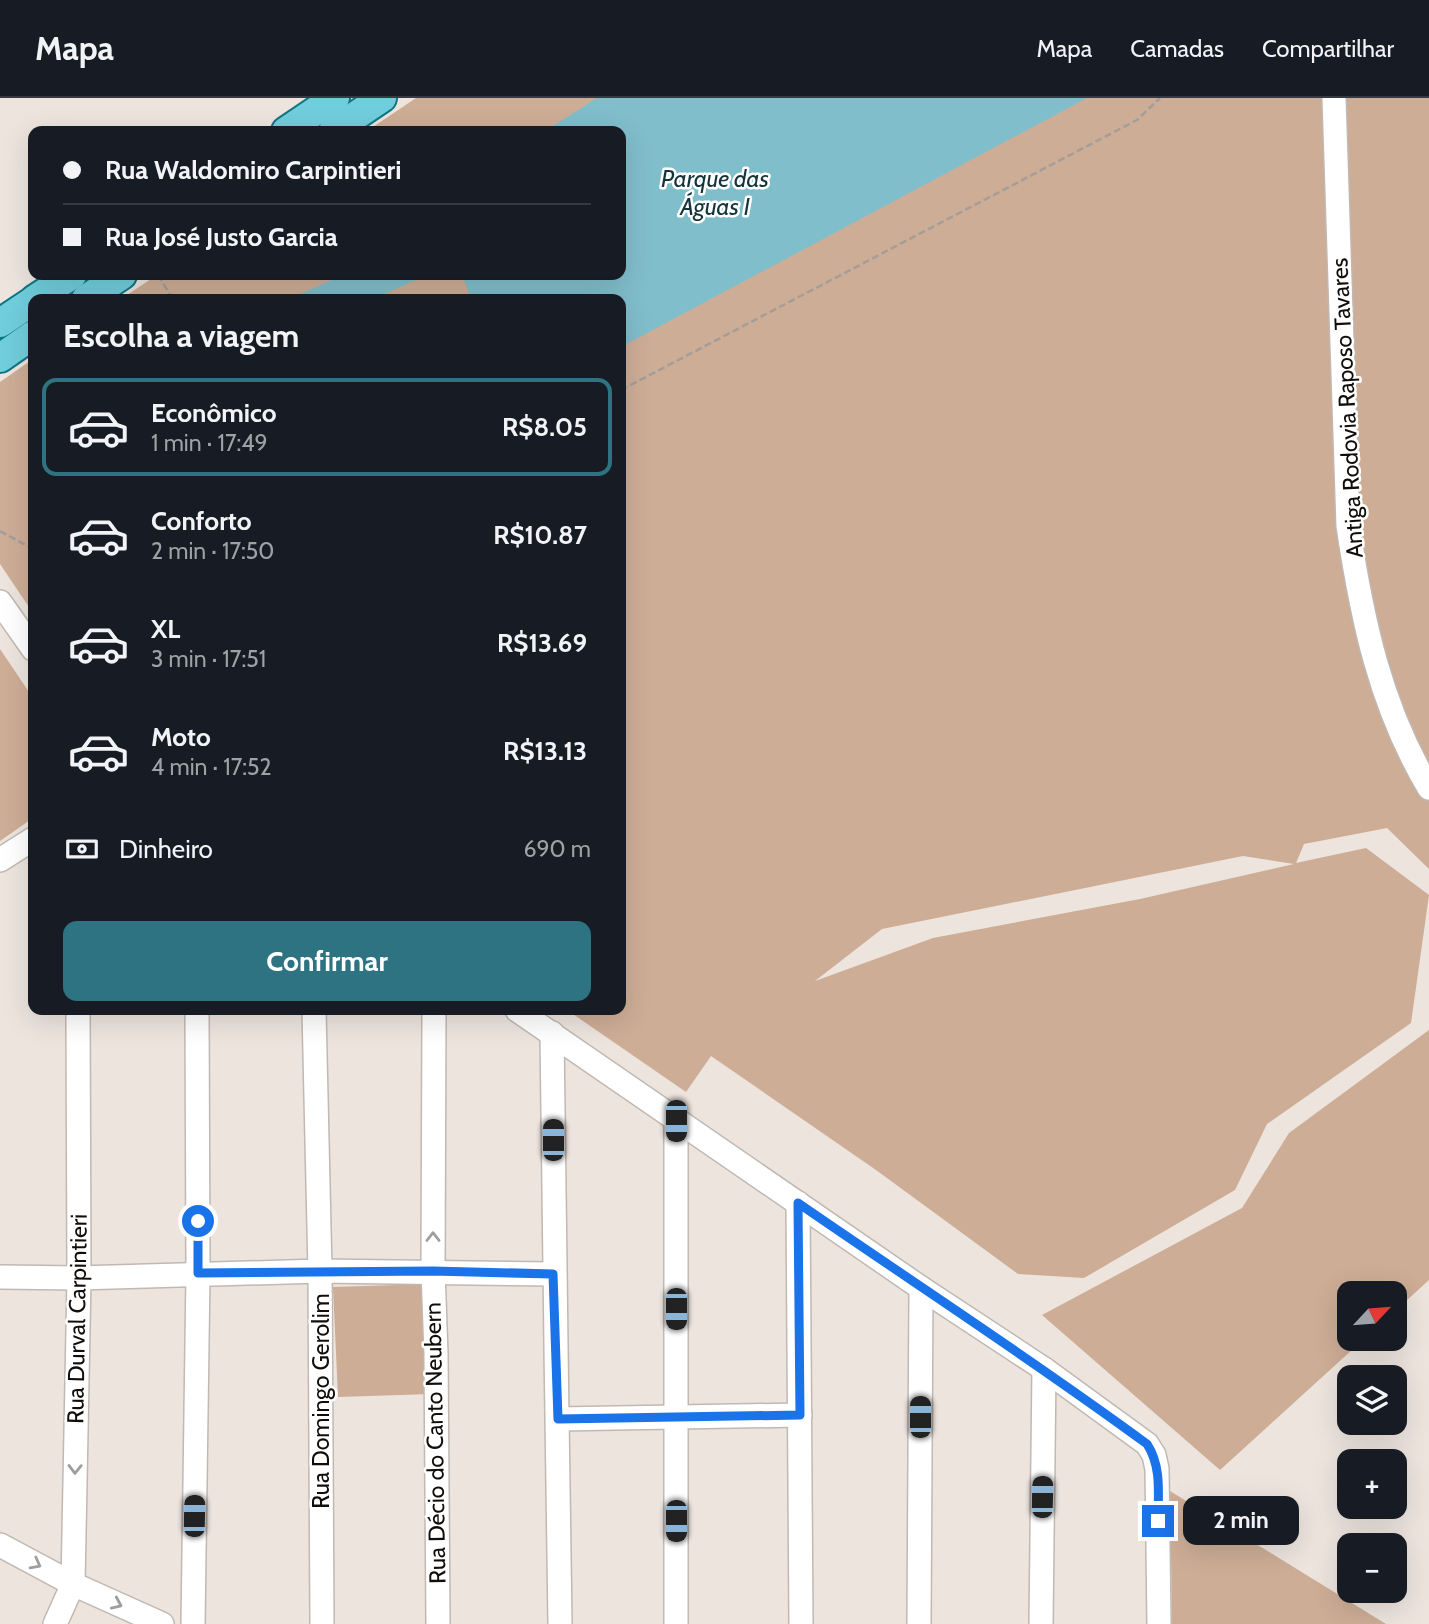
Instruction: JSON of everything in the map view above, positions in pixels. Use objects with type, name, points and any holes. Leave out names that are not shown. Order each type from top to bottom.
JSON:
[{"type":"main road","points":[[293,126],[335,98]]},
{"type":"main road","points":[[340,126],[382,98]]},
{"type":"main road","points":[[43,294],[64,280]]},
{"type":"main road","points":[[94,294],[114,280]]},
{"type":"main road","points":[[0,323],[28,304]]},
{"type":"main road","points":[[0,358],[28,338]]},
{"type":"street","name":"Antiga Rodovia Raposo Tavares","points":[[1334,98],[1348,526],[1373,657],[1394,716],[1429,788]]},
{"type":"street","points":[[0,602],[28,642]]},
{"type":"street","points":[[0,860],[28,842]]},
{"type":"street","name":"Rua Durval Carpintieri","points":[[55,1624],[73,1584],[79,1278],[78,1015]]},
{"type":"street","points":[[193,1624],[198,1273],[197,1015]]},
{"type":"street","name":"Rua Domingo Gerolim","points":[[314,1015],[320,1271],[323,1624]]},
{"type":"street","name":"Rua Décio do Canto Neubern","points":[[434,1015],[433,1271],[438,1624]]},
{"type":"street","points":[[525,1015],[921,1288],[1044,1369],[1147,1444],[1154,1455],[1157,1469],[1159,1624]]},
{"type":"street","points":[[552,1033],[553,1274],[560,1624]]},
{"type":"street","points":[[676,1121],[676,1624]]},
{"type":"street","points":[[798,1203],[801,1624]]},
{"type":"street","points":[[0,1277],[79,1278],[320,1271],[553,1274]]},
{"type":"street","points":[[919,1624],[921,1288]]},
{"type":"street","points":[[1041,1624],[1044,1369]]},
{"type":"street","points":[[558,1419],[800,1415]]},
{"type":"street","points":[[0,1545],[73,1584],[162,1624]]},
{"type":"path","points":[[626,387],[1137,120],[1160,98]]},
{"type":"path","points":[[0,531],[28,546]]},
{"type":"shaded area","points":[[416,98],[1429,98],[1429,869],[1387,828],[1304,844],[1296,863],[1366,848],[1429,895],[1411,1023],[1267,1124],[1235,1190],[1084,1278],[1018,1274],[876,1170],[711,1056],[686,1092],[574,1015],[626,1015],[626,294],[128,294],[150,280],[626,280],[626,126],[374,126]],"holes":[[[1243,856],[1294,864],[1140,899],[933,938],[815,981],[882,929]]]},
{"type":"shaded area","points":[[28,362],[28,606],[0,564],[0,382]]},
{"type":"shaded area","points":[[0,649],[28,691],[28,821],[0,841]]},
{"type":"shaded area","points":[[1429,1030],[1429,1280],[1407,1300],[1407,1281],[1337,1281],[1337,1351],[1351,1351],[1220,1470],[1042,1315],[1242,1208],[1289,1133]]},
{"type":"shaded area","points":[[427,1284],[431,1394],[338,1397],[333,1287]]},
{"type":"shaded area","points":[[1170,1491],[1337,1594],[1337,1603],[1352,1603],[1386,1624],[1172,1624]]},
{"type":"water","name":"Parque das Águas I","points":[[597,98],[1087,98],[626,344],[626,294],[469,294],[464,280],[626,280],[626,126],[553,126]]},
{"type":"water","points":[[332,280],[416,280],[384,294],[300,294]]},
{"type":"route","points":[[198,1221],[198,1273],[433,1271],[553,1274],[558,1419],[800,1415],[798,1203],[1044,1369],[1147,1444],[1154,1455],[1157,1469],[1158,1521]]}]
